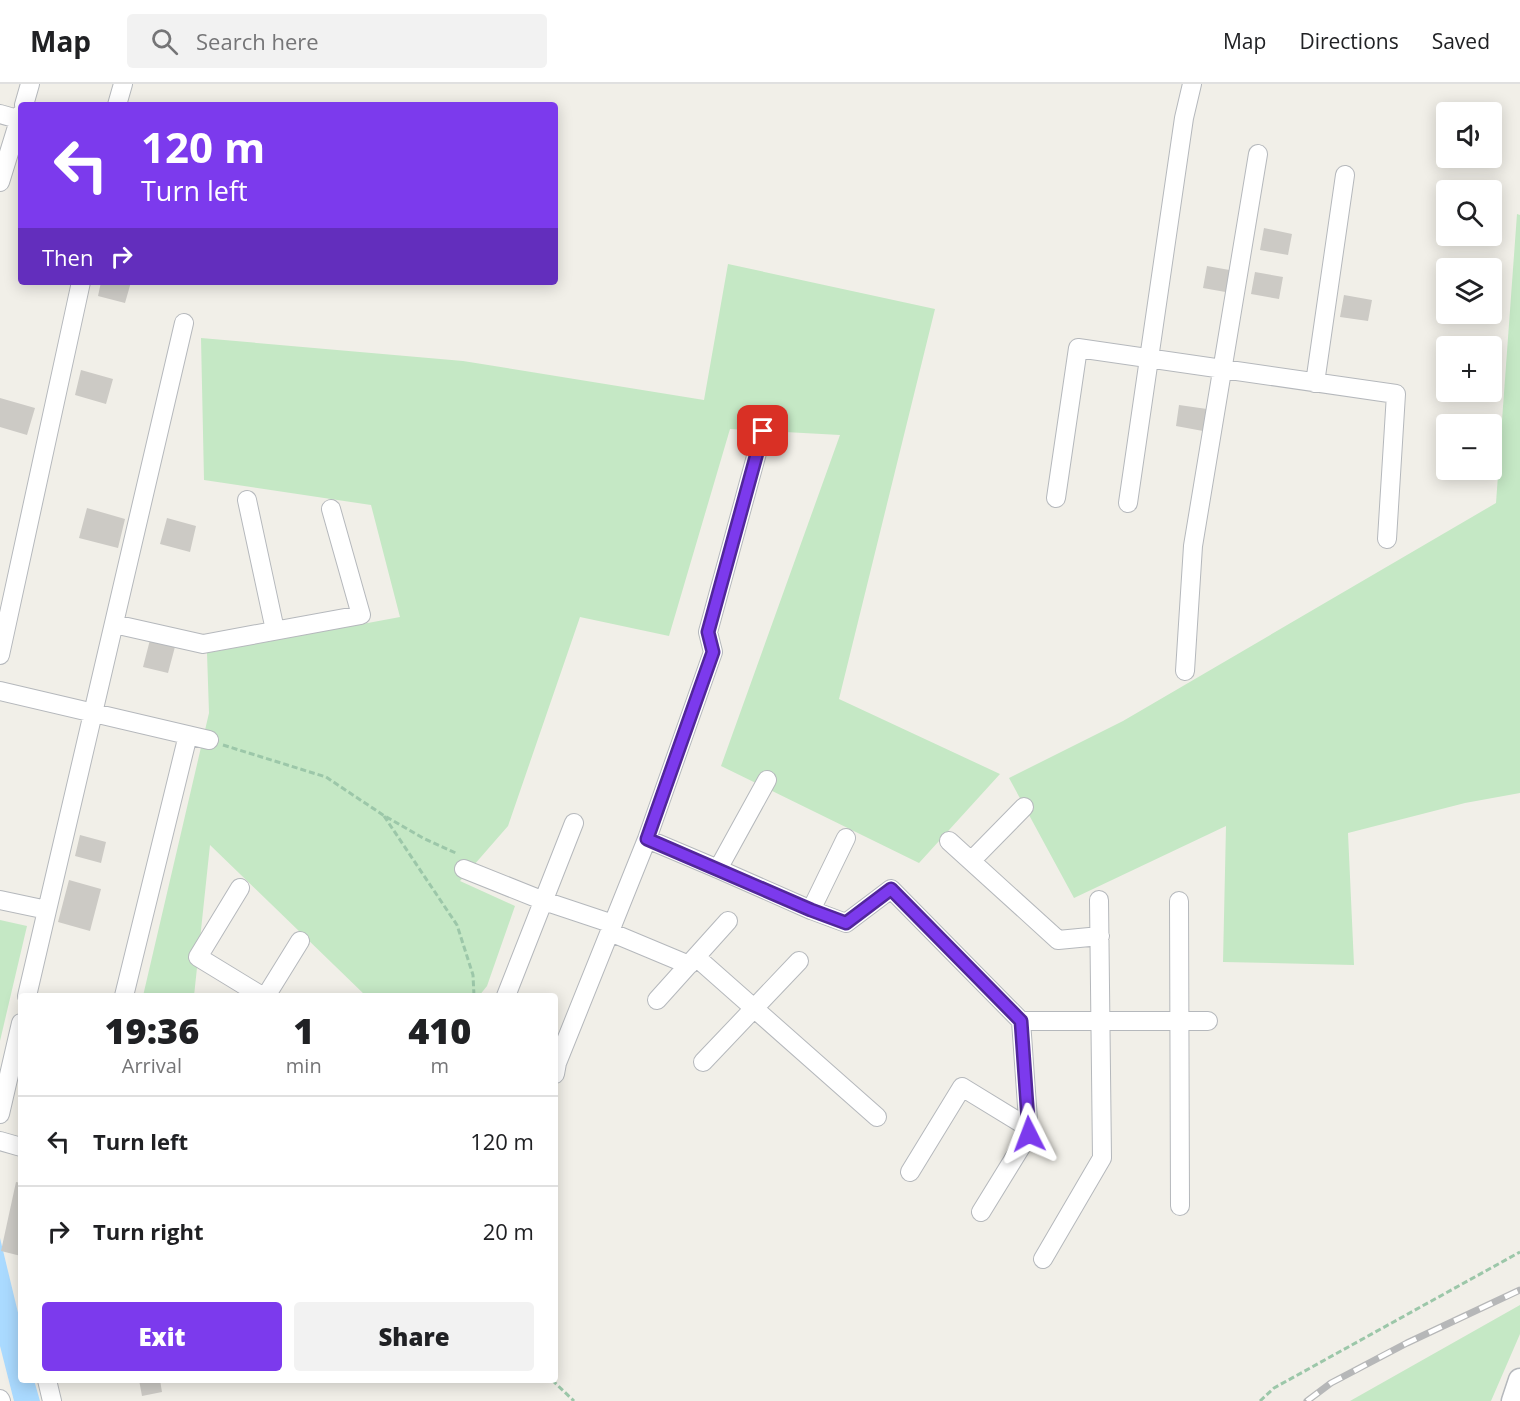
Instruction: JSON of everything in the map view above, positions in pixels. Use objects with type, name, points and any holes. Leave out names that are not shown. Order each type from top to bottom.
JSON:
[{"type":"street","points":[[25,102],[30,84]]},
{"type":"street","points":[[118,102],[123,84]]},
{"type":"street","points":[[1128,503],[1184,118],[1192,84]]},
{"type":"street","points":[[0,114],[18,115]]},
{"type":"street","points":[[0,182],[18,125]]},
{"type":"street","points":[[1185,671],[1193,546],[1258,154]]},
{"type":"street","points":[[1315,383],[1345,175]]},
{"type":"street","points":[[0,654],[80,285]]},
{"type":"street","points":[[28,993],[184,323]]},
{"type":"street","points":[[1056,498],[1078,348],[1396,394],[1387,539]]},
{"type":"street","points":[[558,1061],[647,839],[713,652],[708,632],[763,431]]},
{"type":"street","points":[[247,500],[275,630]]},
{"type":"street","points":[[114,624],[203,644],[361,615],[331,509]]},
{"type":"street","points":[[0,690],[209,740]]},
{"type":"street","points":[[125,993],[188,735]]},
{"type":"street","points":[[718,869],[767,780]]},
{"type":"street","points":[[971,861],[1024,807]]},
{"type":"street","points":[[507,993],[574,823]]},
{"type":"street","points":[[811,910],[846,838]]},
{"type":"street","points":[[647,839],[846,923],[891,889],[1021,1021],[1029,1134],[981,1212]]},
{"type":"street","points":[[949,841],[1058,940],[1100,936]]},
{"type":"street","points":[[464,869],[692,961],[754,1008],[877,1117]]},
{"type":"street","points":[[240,888],[198,957],[259,993]]},
{"type":"street","points":[[0,900],[47,910]]},
{"type":"street","points":[[1043,1258],[1102,1158],[1100,900]]},
{"type":"street","points":[[1179,901],[1180,1206]]},
{"type":"street","points":[[657,1000],[728,921]]},
{"type":"street","points":[[266,993],[300,941]]},
{"type":"street","points":[[703,1062],[799,961]]},
{"type":"street","points":[[1021,1021],[1208,1021]]},
{"type":"street","points":[[0,1114],[18,1036]]},
{"type":"street","points":[[909,1172],[963,1087],[1029,1128]]},
{"type":"street","points":[[0,1141],[18,1145]]},
{"type":"street","points":[[1513,1401],[1520,1380]]},
{"type":"street","points":[[47,1383],[52,1401]]},
{"type":"path","points":[[209,740],[326,777],[383,815],[423,838],[465,857],[464,869]]},
{"type":"path","points":[[383,815],[457,925],[473,975],[474,993]]},
{"type":"path","points":[[1260,1401],[1274,1388],[1520,1252]]},
{"type":"path","points":[[555,1383],[574,1401]]},
{"type":"green space","points":[[1517,214],[1520,215],[1520,793],[1465,803],[1348,833],[1354,965],[1223,962],[1226,826],[1074,898],[1009,778],[1123,721],[1496,503],[1498,480],[1502,480],[1502,420]]},
{"type":"green space","points":[[728,264],[935,309],[839,699],[1000,774],[919,863],[721,766],[840,435],[730,429],[669,636],[580,617],[508,826],[460,881],[515,906],[487,986],[481,993],[363,993],[210,845],[194,993],[144,993],[209,713],[207,653],[400,617],[371,505],[204,480],[201,338],[463,361],[704,400]]},
{"type":"green space","points":[[0,920],[27,926],[0,1041]]},
{"type":"green space","points":[[1520,1305],[1520,1334],[1491,1401],[1350,1401]]},
{"type":"water","points":[[0,1238],[18,1313],[18,1383],[35,1383],[40,1401],[14,1401],[0,1346]]},
{"type":"building","points":[[1264,228],[1292,234],[1288,255],[1260,250]]},
{"type":"building","points":[[1207,266],[1235,271],[1231,293],[1203,288]]},
{"type":"building","points":[[1255,272],[1283,277],[1279,299],[1251,294]]},
{"type":"building","points":[[100,285],[130,285],[125,303],[98,296]]},
{"type":"building","points":[[1344,295],[1372,300],[1368,321],[1340,317]]},
{"type":"building","points":[[81,370],[113,379],[106,404],[75,395]]},
{"type":"building","points":[[0,398],[35,408],[27,435],[0,427]]},
{"type":"building","points":[[1179,405],[1207,409],[1203,431],[1176,426]]},
{"type":"building","points":[[87,508],[125,519],[118,548],[79,538]]},
{"type":"building","points":[[167,518],[196,526],[190,552],[160,544]]},
{"type":"building","points":[[151,636],[176,643],[168,673],[143,667]]},
{"type":"building","points":[[80,835],[106,842],[101,863],[75,856]]},
{"type":"building","points":[[69,880],[101,889],[90,931],[58,922]]},
{"type":"building","points":[[16,1182],[18,1182],[18,1255],[1,1251]]},
{"type":"building","points":[[140,1383],[160,1383],[162,1392],[142,1396]]},
{"type":"railway","points":[[1307,1401],[1331,1383],[1407,1343],[1520,1290]]},
{"type":"route","points":[[763,431],[708,632],[713,652],[647,839],[846,923],[891,889],[1021,1021],[1029,1134]]}]
